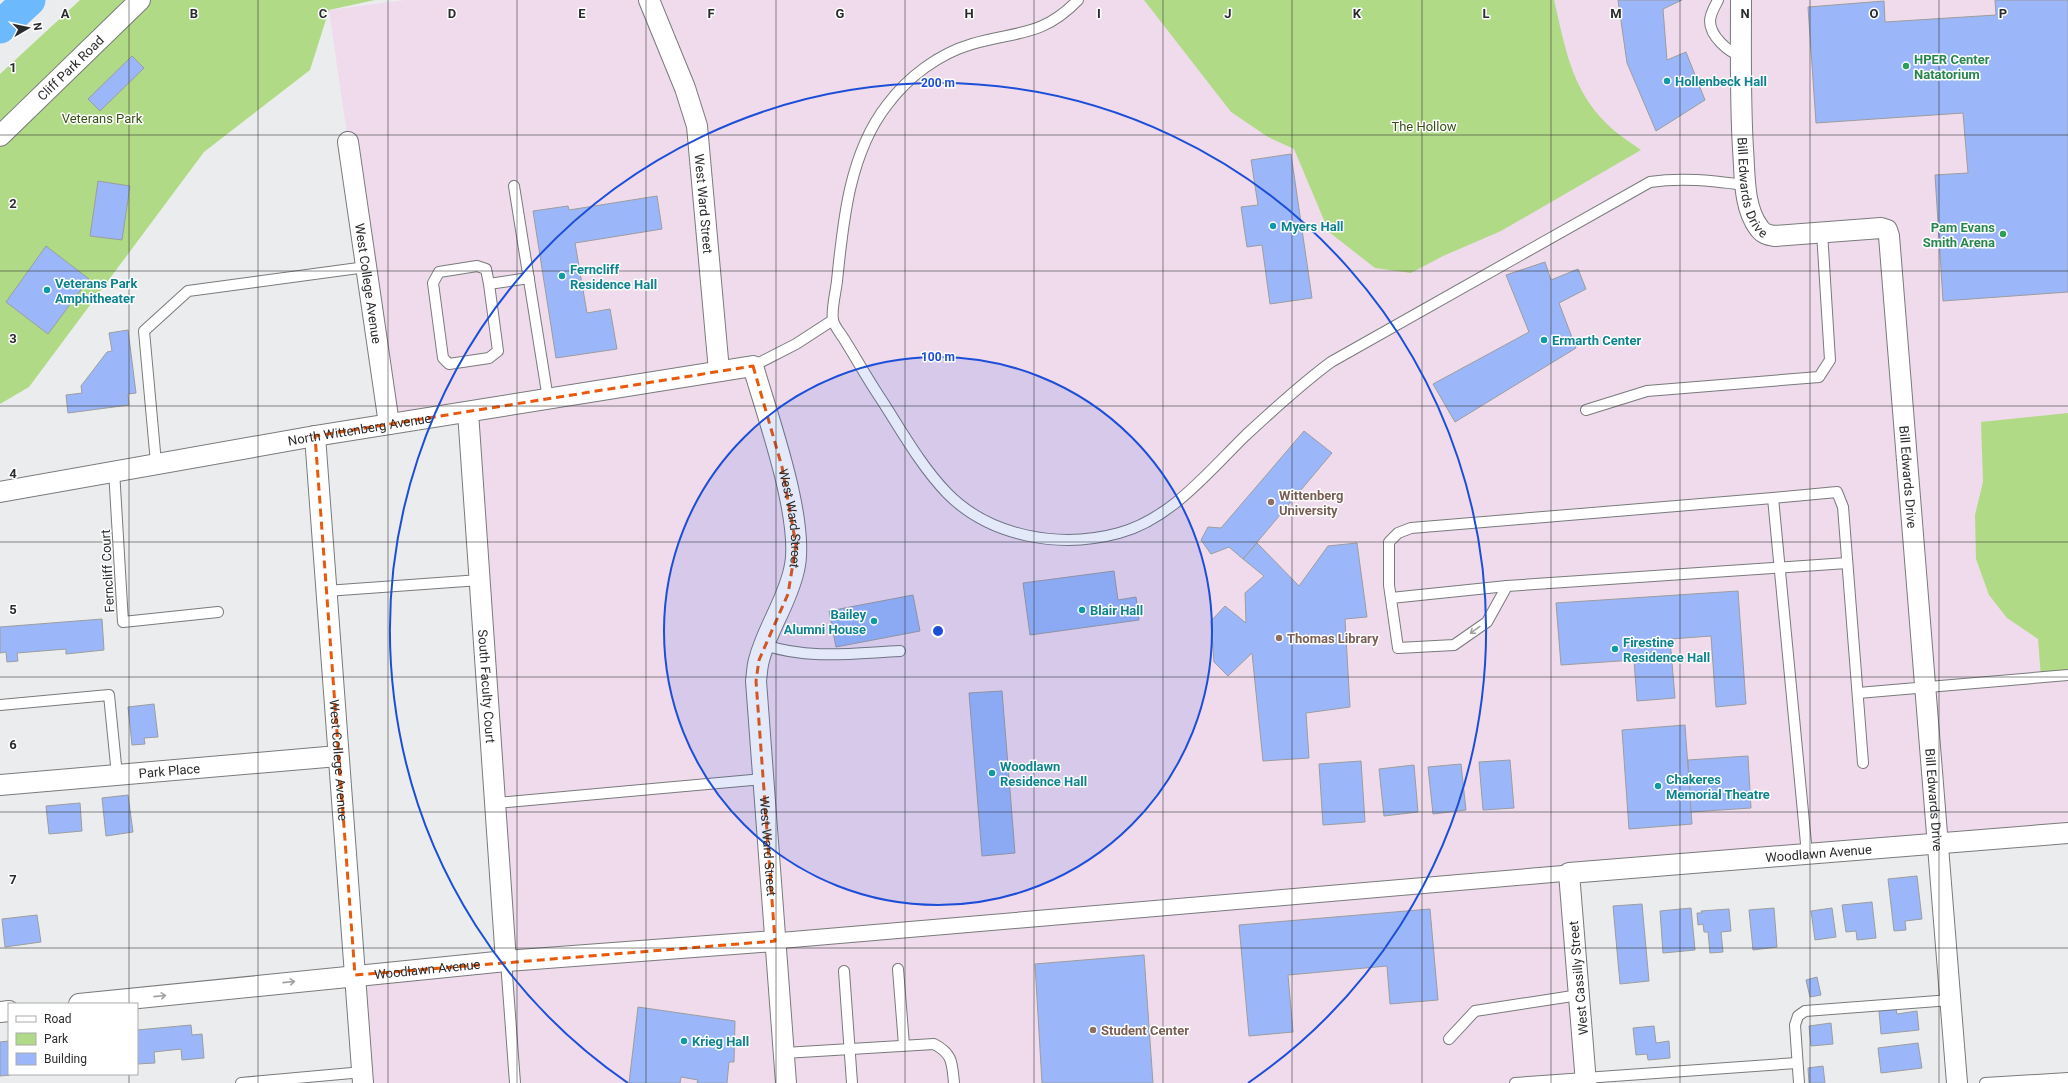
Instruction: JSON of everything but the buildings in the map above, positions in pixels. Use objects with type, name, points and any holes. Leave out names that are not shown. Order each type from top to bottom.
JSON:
[{"type":"street","name":"Cliff Park Road","points":[[0,136],[140,0]]},
{"type":"street","name":"Bill Edwards Drive","points":[[1741,0],[1740,100],[1745,185],[1750,209],[1759,228],[1765,234],[1775,236],[1881,228],[1887,230],[1889,236],[1957,1083]]},
{"type":"street","name":"West Ward Street","points":[[652,3],[685,88],[697,126],[719,371]]},
{"type":"street","name":"West College Avenue","points":[[348,142],[389,424]]},
{"type":"street","name":"West Ward Street","points":[[753,366],[782,467],[794,518],[796,544],[795,568],[788,594],[759,660],[756,681],[786,1083]]},
{"type":"street","points":[[719,371],[753,366]]},
{"type":"street","name":"North Wittenberg Avenue","points":[[0,492],[114,470],[315,436],[719,371]]},
{"type":"street","name":"South Faculty Court","points":[[468,412],[506,961]]},
{"type":"street","name":"West College Avenue","points":[[315,436],[363,1078]]},
{"type":"street","name":"Park Place","points":[[0,786],[338,756]]},
{"type":"street","name":"Woodlawn Avenue","points":[[1569,873],[2068,833]]},
{"type":"street","points":[[775,940],[1569,873]]},
{"type":"street","name":"West Cassilly Street","points":[[1569,873],[1586,1080]]},
{"type":"street","name":"Woodlawn Avenue","points":[[89,1003],[506,961],[775,940]]},
{"type":"lane","points":[[1078,0],[1069,10],[1048,24],[1034,30],[972,44],[951,52],[928,65],[907,82],[886,106],[871,130],[858,161],[848,200],[833,320],[875,390],[924,464],[945,491],[963,508],[982,519],[1011,531],[1034,537],[1061,540],[1094,538],[1120,533],[1139,525],[1168,508],[1202,480],[1296,387],[1331,362],[1650,182],[1674,178],[1699,179],[1745,185]]},
{"type":"lane","points":[[1718,0],[1712,13],[1711,27],[1716,37],[1733,53],[1741,56]]},
{"type":"lane","points":[[514,186],[548,399]]},
{"type":"lane","points":[[1586,410],[1647,391],[1819,377],[1830,360],[1822,232]]},
{"type":"lane","points":[[477,266],[486,269],[489,284],[498,350],[489,358],[449,364],[443,358],[433,282],[439,272],[477,266]]},
{"type":"lane","points":[[156,463],[144,331],[188,291],[366,267]]},
{"type":"lane","points":[[489,284],[529,278]]},
{"type":"lane","points":[[753,366],[796,344],[833,320]]},
{"type":"lane","name":"Ferncliff Court","points":[[114,470],[123,622],[218,612]]},
{"type":"lane","points":[[1507,586],[1487,622],[1454,645],[1398,648],[1391,598],[1389,542],[1398,533],[1411,528],[1836,492],[1843,507],[1863,763]]},
{"type":"lane","points":[[1773,498],[1807,854]]},
{"type":"lane","points":[[1391,598],[1507,586],[1847,563]]},
{"type":"lane","points":[[326,590],[480,580]]},
{"type":"lane","points":[[765,645],[784,652],[807,654],[900,650]]},
{"type":"lane","points":[[1858,693],[2068,675]]},
{"type":"lane","points":[[0,705],[109,695],[117,775]]},
{"type":"lane","points":[[496,803],[763,779]]},
{"type":"lane","points":[[506,961],[515,1083]]},
{"type":"lane","points":[[898,970],[904,1045]]},
{"type":"lane","points":[[844,971],[852,1083]]},
{"type":"lane","points":[[1449,1039],[1475,1011],[1579,995]]},
{"type":"lane","points":[[1799,1083],[1795,1025],[1798,1016],[1805,1011],[1951,1000]]},
{"type":"lane","points":[[784,1054],[849,1048],[934,1044],[946,1050],[952,1061],[954,1083]]},
{"type":"lane","points":[[1515,1083],[1586,1080],[1797,1063]]},
{"type":"lane","points":[[241,1083],[363,1078]]},
{"type":"lane","points":[[1985,1083],[2068,1078]]},
{"type":"highlighted area","points":[[753,366],[782,467],[796,545],[788,594],[759,660],[756,681],[775,941],[355,975],[315,436]]},
{"type":"shaded area","name":"Wittenberg University","points":[[405,0],[2068,0],[2068,833],[1569,873],[1586,1083],[363,1083],[355,975],[506,961],[468,412],[389,424],[329,10]]},
{"type":"green space","name":"Veterans Park","points":[[80,0],[375,0],[329,10],[310,70],[204,152],[29,387],[0,404],[0,74]]},
{"type":"green space","name":"The Hollow","points":[[1144,0],[1554,0],[1571,66],[1577,82],[1585,96],[1595,111],[1607,124],[1619,135],[1641,150],[1501,231],[1443,256],[1411,273],[1375,268],[1329,232],[1294,149],[1268,137],[1231,112]]},
{"type":"green space","points":[[2068,413],[2068,675],[2041,677],[2038,639],[2007,618],[1989,595],[1976,559],[1975,515],[1983,482],[1981,422]]},
{"type":"waterway","points":[[0,27],[29,0]]},
{"type":"place","name":"HPER Center Natatorium","points":[[1906,66]]},
{"type":"place","name":"Hollenbeck Hall","points":[[1667,81]]},
{"type":"place","name":"Myers Hall","points":[[1273,226]]},
{"type":"place","name":"Pam Evans Smith Arena","points":[[2003,234]]},
{"type":"place","name":"Ferncliff Residence Hall","points":[[562,276]]},
{"type":"place","name":"Veterans Park Amphitheater","points":[[47,290]]},
{"type":"place","name":"Ermarth Center","points":[[1544,340]]},
{"type":"place","name":"Wittenberg University","points":[[1271,502]]},
{"type":"place","name":"Blair Hall","points":[[1082,610]]},
{"type":"place","name":"Bailey Alumni House","points":[[874,621]]},
{"type":"place","name":"Thomas Library","points":[[1279,638]]},
{"type":"place","name":"Firestine Residence Hall","points":[[1615,649]]},
{"type":"place","name":"Woodlawn Residence Hall","points":[[992,773]]},
{"type":"place","name":"Chakeres Memorial Theatre","points":[[1658,786]]},
{"type":"place","name":"Student Center","points":[[1093,1030]]},
{"type":"place","name":"Krieg Hall","points":[[684,1041]]}]
